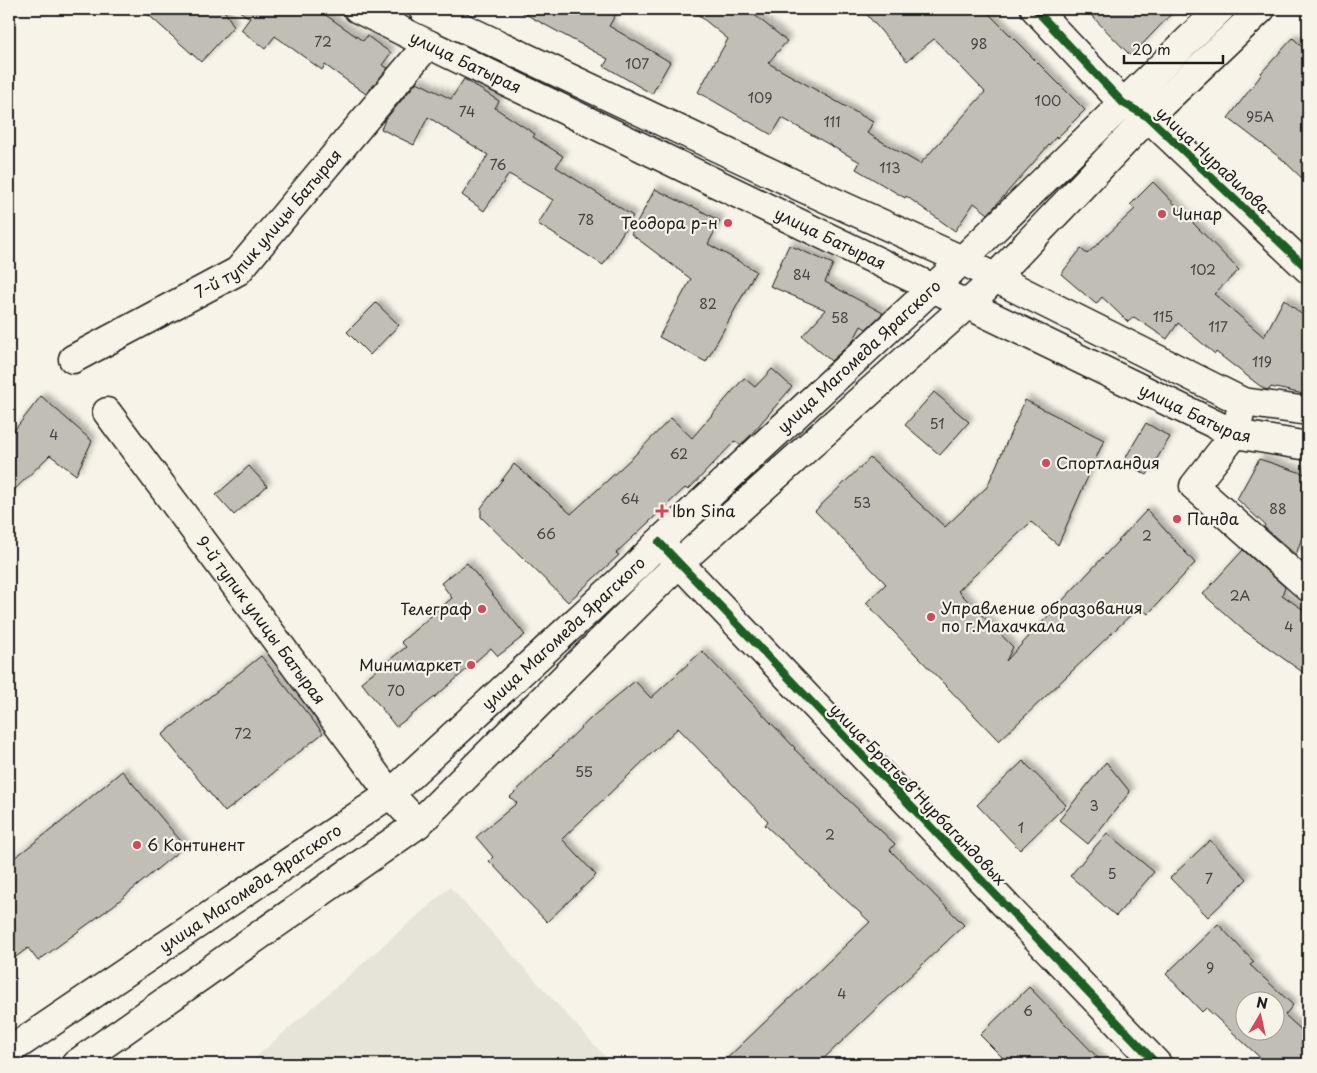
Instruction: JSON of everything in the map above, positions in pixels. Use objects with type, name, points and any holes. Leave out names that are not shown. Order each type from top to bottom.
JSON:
[{"type":"main road","name":"улица Батырая","points":[[358,9],[1235,434],[1308,446]]},
{"type":"main road","name":"улица Батырая","points":[[423,9],[803,188],[962,260],[1243,402],[1308,411]]},
{"type":"main road","name":"улица Нурадилова","points":[[1035,9],[1123,103],[1148,117],[1308,270]]},
{"type":"main road","name":"улица Магомеда Ярагского","points":[[9,1051],[390,794],[933,288],[1220,9]]},
{"type":"main road","name":"улица Магомеда Ярагского","points":[[76,1064],[418,824],[679,563],[995,278],[1148,117],[1261,9]]},
{"type":"main road","name":"7-й тупик улицы Батырая","points":[[73,359],[238,271],[428,44]]},
{"type":"main road","points":[[1243,402],[1235,434],[1194,486],[1308,587]]},
{"type":"main road","name":"9-й тупик улицы Батырая","points":[[107,412],[390,794],[418,824]]},
{"type":"main road","name":"улица Братьев Нурбагандовых","points":[[659,542],[1157,1064]]},
{"type":"shaded area","points":[[450,887],[612,1064],[248,1064]]},
{"type":"building","points":[[142,9],[223,9],[234,26],[201,62]]},
{"type":"building","points":[[236,9],[317,9],[363,41],[367,36],[391,53],[382,65],[388,68],[366,94],[325,65],[322,70],[275,36],[265,49],[241,30],[250,18]]},
{"type":"building","points":[[516,9],[619,9],[609,26],[670,62],[652,94],[604,66],[608,59]]},
{"type":"building","points":[[691,9],[747,9],[787,41],[768,63],[873,122],[867,133],[920,164],[985,92],[934,39],[907,61],[862,9],[984,9],[1085,110],[1056,137],[988,214],[974,203],[955,231],[906,196],[905,198],[856,169],[860,162],[782,118],[772,135],[698,92],[728,39]]},
{"type":"building","points":[[1085,9],[1176,9],[1131,56]]},
{"type":"building","points":[[1293,38],[1308,53],[1308,184],[1283,160],[1228,118],[1261,73]]},
{"type":"building","points":[[464,79],[499,101],[495,108],[535,134],[533,137],[563,156],[556,167],[633,216],[603,265],[538,224],[553,200],[509,174],[484,211],[462,195],[488,155],[428,117],[414,145],[381,129],[385,120],[417,82],[451,99]]},
{"type":"building","points":[[1153,182],[1239,270],[1214,294],[1264,337],[1284,299],[1308,320],[1308,395],[1271,387],[1269,390],[1264,389],[1216,352],[1215,354],[1178,323],[1167,339],[1134,317],[1128,322],[1102,297],[1096,304],[1061,274],[1081,249],[1087,254],[1135,209],[1130,205]]},
{"type":"building","points":[[655,189],[720,221],[708,244],[756,271],[706,362],[659,337],[691,279],[631,234]]},
{"type":"building","points":[[789,245],[833,264],[825,282],[883,313],[866,329],[861,326],[853,341],[831,361],[802,336],[826,310],[770,286]]},
{"type":"building","points":[[376,303],[399,325],[370,355],[347,332]]},
{"type":"building","points":[[772,369],[792,387],[748,438],[740,445],[735,441],[688,490],[685,488],[616,553],[619,555],[568,602],[481,517],[481,508],[514,464],[571,514],[634,456],[671,418],[692,438],[744,378],[755,387]]},
{"type":"building","points":[[934,392],[969,422],[940,455],[905,425]]},
{"type":"building","points":[[41,396],[92,441],[76,475],[50,455],[9,495],[9,437]]},
{"type":"building","points":[[1025,400],[1104,440],[1058,545],[1031,522],[958,591],[1013,647],[1006,661],[1147,510],[1195,563],[1148,614],[1139,607],[999,741],[866,603],[886,584],[815,511],[870,458],[945,527],[987,487]]},
{"type":"building","points":[[1146,423],[1170,437],[1147,475],[1123,462]]},
{"type":"building","points":[[1259,459],[1308,475],[1308,519],[1296,555],[1264,527],[1265,525],[1237,499]]},
{"type":"building","points":[[249,466],[267,486],[234,515],[216,495]]},
{"type":"building","points":[[1243,550],[1285,587],[1282,595],[1308,613],[1308,676],[1242,629],[1203,594]]},
{"type":"building","points":[[467,563],[525,635],[498,656],[491,648],[435,697],[396,727],[361,682],[406,647],[401,642],[452,598],[441,583]]},
{"type":"building","points":[[702,651],[794,749],[895,844],[890,850],[964,925],[818,1064],[721,1064],[870,922],[765,825],[768,821],[678,728],[562,839],[596,875],[547,922],[489,861],[493,857],[476,837],[517,803],[510,797],[593,716],[635,681],[651,698]]},
{"type":"building","points":[[261,656],[323,733],[225,812],[162,735]]},
{"type":"building","points":[[1023,761],[1066,805],[1020,850],[977,805]]},
{"type":"building","points":[[1106,762],[1130,792],[1088,844],[1059,820]]},
{"type":"building","points":[[122,771],[185,846],[114,905],[38,961],[28,948],[9,962],[9,862],[60,823]]},
{"type":"building","points":[[1107,833],[1154,872],[1116,916],[1070,876]]},
{"type":"building","points":[[1210,840],[1247,879],[1208,917],[1170,878]]},
{"type":"building","points":[[1218,924],[1254,962],[1250,965],[1277,990],[1234,990],[1234,1034],[1206,1008],[1202,1012],[1166,974]]},
{"type":"building","points":[[1029,987],[1104,1064],[1009,1064],[980,1035]]},
{"type":"building","points":[[1284,997],[1293,1005],[1285,1015],[1308,1036],[1308,1064],[1267,1064],[1241,1040],[1284,1040]]},
{"type":"cycle path","points":[[1035,9],[1123,103],[1148,117],[1308,269]]},
{"type":"cycle path","points":[[659,542],[1157,1064]]},
{"type":"place","name":"Чинар","points":[[1162,214]]},
{"type":"place","name":"Теодора р-н","points":[[728,223]]},
{"type":"place","name":"Спортландия","points":[[1046,463]]},
{"type":"place","name":"Ibn Sina","points":[[662,511]]},
{"type":"place","name":"Панда","points":[[1177,519]]},
{"type":"place","name":"Телеграф","points":[[482,609]]},
{"type":"place","name":"Управление образования по г.Махачкала","points":[[931,617]]},
{"type":"place","name":"Минимаркет","points":[[471,665]]},
{"type":"place","name":"6 Континент","points":[[137,845]]}]
